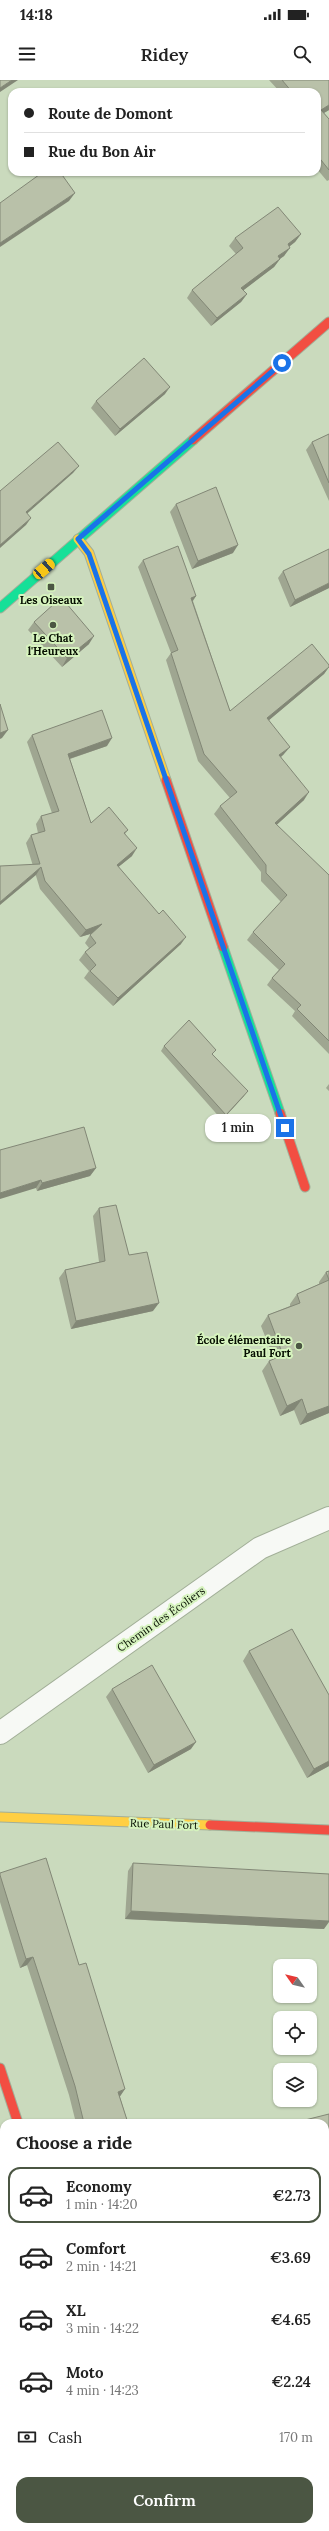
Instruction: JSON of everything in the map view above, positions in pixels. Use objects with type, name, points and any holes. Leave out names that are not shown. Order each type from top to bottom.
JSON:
[{"type":"street","points":[[0,608],[329,322]]},
{"type":"street","points":[[78,539],[89,554],[305,1187]]},
{"type":"street","name":"Chemin des Écoliers","points":[[0,1733],[260,1548],[329,1518]]},
{"type":"street","name":"Rue Paul Fort","points":[[0,1817],[329,1830]]},
{"type":"street","points":[[0,2068],[17,2119]]},
{"type":"building","points":[[0,80],[12,80],[0,88]]},
{"type":"building","points":[[282,80],[329,80],[329,105],[321,110],[321,88],[289,88]]},
{"type":"building","points":[[321,110],[329,119],[329,170],[321,160]]},
{"type":"building","points":[[37,176],[63,176],[75,193],[0,243],[0,203]]},
{"type":"building","points":[[278,207],[301,234],[288,244],[290,248],[278,256],[280,259],[241,288],[247,294],[217,318],[192,290],[243,248],[235,238]]},
{"type":"building","points":[[144,358],[170,387],[120,429],[96,401]]},
{"type":"building","points":[[329,434],[329,483],[312,442]]},
{"type":"building","points":[[58,442],[79,466],[26,512],[31,518],[0,545],[0,491]]},
{"type":"building","points":[[216,487],[238,545],[198,561],[176,504]]},
{"type":"building","points":[[178,546],[196,596],[191,598],[230,711],[312,644],[329,665],[329,667],[267,718],[290,747],[279,755],[309,792],[275,823],[329,875],[329,1041],[297,1009],[301,1005],[272,978],[285,964],[253,932],[287,895],[266,873],[266,865],[220,806],[237,792],[204,754],[171,653],[178,650],[143,560]]},
{"type":"building","points":[[329,549],[329,583],[295,600],[283,571]]},
{"type":"building","points":[[55,603],[66,603],[94,636],[67,658],[34,622]]},
{"type":"building","points":[[0,704],[8,730],[0,733]]},
{"type":"building","points":[[102,710],[112,738],[68,754],[91,823],[109,807],[128,830],[124,833],[137,848],[117,865],[159,914],[163,910],[186,937],[118,998],[90,971],[96,965],[85,952],[96,943],[90,935],[102,924],[86,930],[45,881],[41,867],[0,902],[0,866],[40,864],[31,835],[45,831],[41,816],[59,811],[32,735]]},
{"type":"building","points":[[189,1020],[216,1050],[212,1054],[248,1091],[226,1115],[164,1046]]},
{"type":"building","points":[[84,1127],[96,1168],[42,1183],[41,1180],[0,1193],[0,1150]]},
{"type":"building","points":[[116,1205],[129,1255],[147,1252],[159,1303],[76,1321],[65,1270],[105,1261],[99,1208]]},
{"type":"building","points":[[329,1271],[329,1280],[326,1272]]},
{"type":"building","name":"École élémentaire Paul Fort","points":[[329,1280],[329,1406],[307,1414],[302,1399],[287,1406],[269,1361],[283,1355],[268,1315],[300,1303],[297,1294]]},
{"type":"building","points":[[292,1629],[329,1695],[329,1761],[314,1769],[249,1651]]},
{"type":"building","points":[[152,1665],[196,1742],[154,1765],[112,1689]]},
{"type":"building","points":[[46,1858],[79,1965],[86,1963],[125,2089],[118,2092],[127,2119],[83,2119],[75,2086],[33,1957],[26,1959],[0,1873]]},
{"type":"building","points":[[133,1863],[329,1874],[329,1921],[131,1911]]},
{"type":"building","points":[[329,2114],[329,2119],[309,2119]]},
{"type":"traffic: fast","points":[[0,608],[193,440]]},
{"type":"traffic: fast","points":[[223,947],[280,1113]]},
{"type":"traffic: slow","points":[[78,539],[89,553],[166,780]]},
{"type":"traffic: slow","points":[[0,1817],[210,1825]]},
{"type":"traffic: jam","points":[[193,440],[329,322]]},
{"type":"traffic: jam","points":[[166,780],[223,947]]},
{"type":"traffic: jam","points":[[280,1113],[305,1187]]},
{"type":"traffic: jam","points":[[210,1825],[329,1830]]},
{"type":"traffic: jam","points":[[0,2068],[17,2119]]},
{"type":"place","name":"Les Oiseaux","points":[[51,587]]},
{"type":"place","name":"Le Chat l'Heureux","points":[[53,625]]},
{"type":"place","name":"École élémentaire Paul Fort","points":[[299,1346]]},
{"type":"route","points":[[282,363],[78,539],[89,554],[285,1128]]}]
